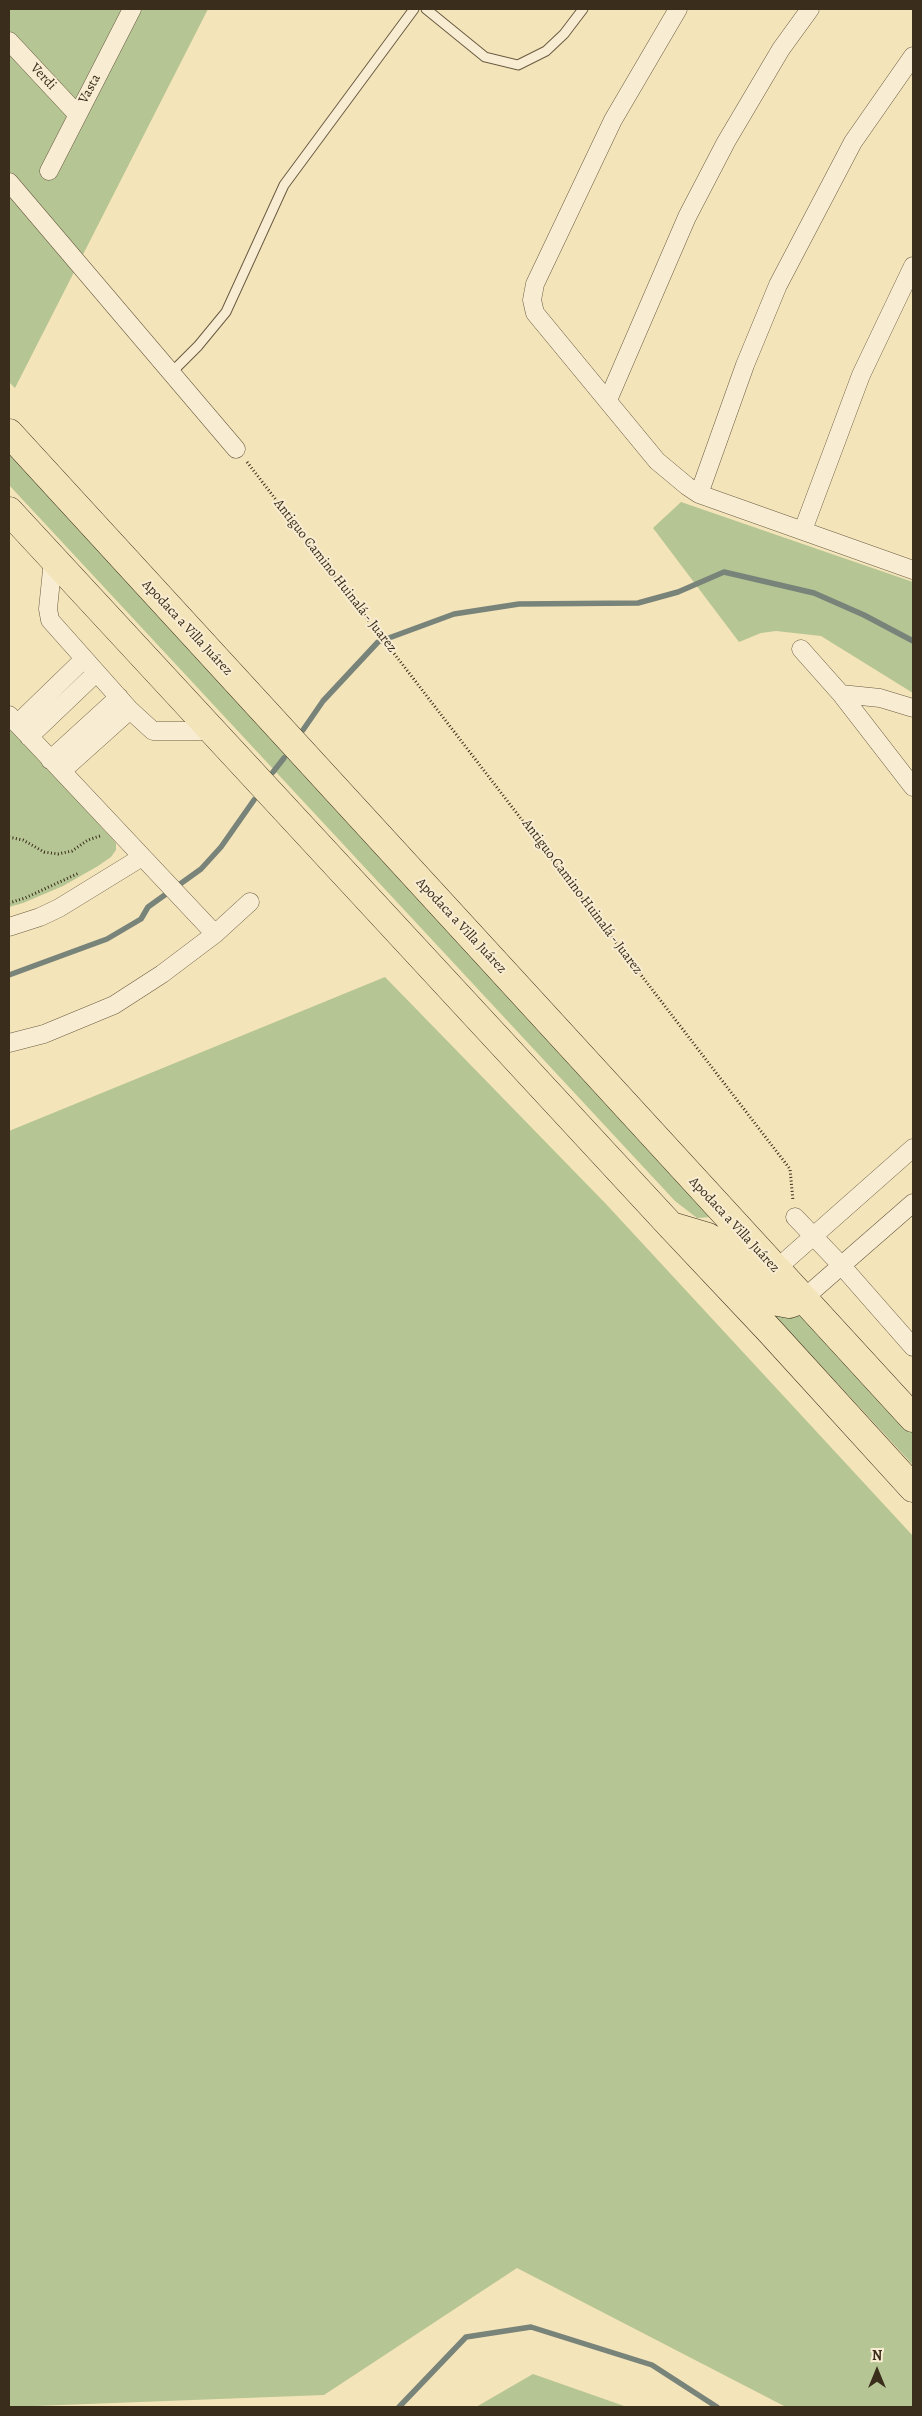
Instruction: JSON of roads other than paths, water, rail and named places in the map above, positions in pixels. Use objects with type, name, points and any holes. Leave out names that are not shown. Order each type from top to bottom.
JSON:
[{"type":"main road","name":"Apodaca a Villa Juárez","points":[[9,433],[775,1270],[913,1418]]},
{"type":"main road","points":[[9,511],[670,1226],[769,1330],[913,1488]]},
{"type":"main road","points":[[670,1226],[708,1237],[723,1246],[778,1302],[789,1304],[803,1299]]},
{"type":"street","name":"Vasta","points":[[49,171],[132,9]]},
{"type":"street","points":[[678,9],[613,120],[533,289],[535,313],[657,461],[699,494],[913,570]]},
{"type":"street","points":[[608,400],[687,217],[726,142],[782,49],[810,9]]},
{"type":"street","name":"Verdi","points":[[9,41],[77,114]]},
{"type":"street","points":[[699,494],[745,365],[778,285],[853,142],[913,56]]},
{"type":"street","points":[[9,182],[236,449]]},
{"type":"street","points":[[803,530],[862,375],[913,266]]},
{"type":"street","points":[[53,560],[48,609],[50,620],[124,704],[153,731],[213,731]]},
{"type":"street","points":[[801,649],[841,694],[913,787]]},
{"type":"street","points":[[18,725],[84,659]]},
{"type":"street","points":[[18,725],[96,672]]},
{"type":"street","points":[[841,694],[880,698],[913,708]]},
{"type":"street","points":[[56,765],[124,704]]},
{"type":"street","points":[[18,725],[214,934]]},
{"type":"street","points":[[9,927],[40,917],[59,908],[142,857]]},
{"type":"street","points":[[9,1043],[44,1034],[114,1006],[162,974],[214,934],[250,902]]},
{"type":"street","points":[[775,1270],[913,1149]]},
{"type":"street","points":[[803,1299],[913,1202]]},
{"type":"street","points":[[795,1217],[841,1265],[913,1346]]},
{"type":"lane","points":[[172,372],[198,346],[226,312],[284,185],[414,9]]},
{"type":"lane","points":[[426,9],[485,57],[518,65],[546,51],[564,34],[582,9]]},
{"type":"waterway","points":[[303,730],[323,701],[378,642],[454,614],[519,604],[638,603],[678,592],[724,572],[814,593],[864,615],[913,641]]},
{"type":"waterway","points":[[273,772],[284,758]]},
{"type":"waterway","points":[[9,975],[107,939],[141,919],[148,907],[201,869],[221,847],[254,800]]},
{"type":"waterway","points":[[399,2407],[466,2337],[531,2327],[652,2365],[717,2407]]}]
